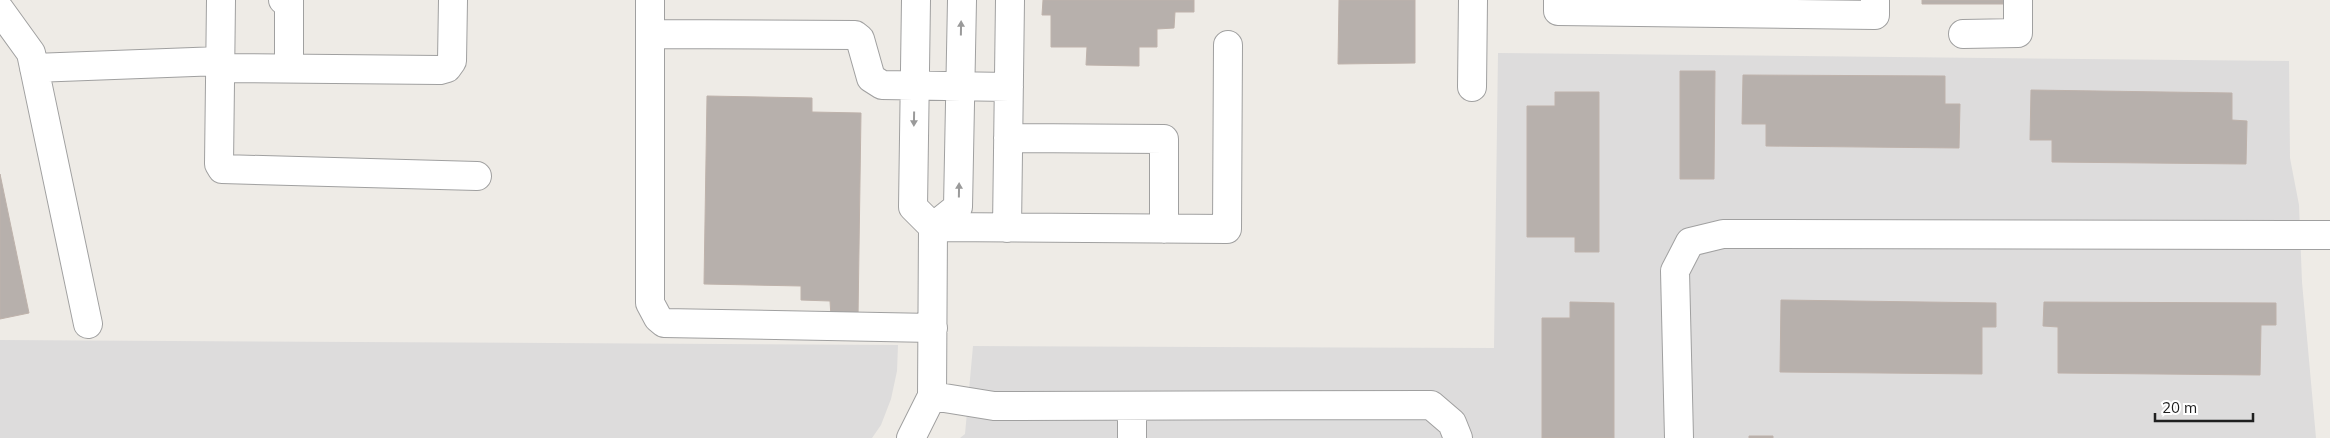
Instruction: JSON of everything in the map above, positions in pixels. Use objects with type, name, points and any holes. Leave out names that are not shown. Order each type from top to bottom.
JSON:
[{"type":"street","points":[[220,0],[218,164],[222,169],[477,176]]},
{"type":"street","points":[[283,0],[289,0],[289,68]]},
{"type":"street","points":[[34,68],[220,64],[289,68],[440,70],[447,68],[452,61],[453,0]]},
{"type":"street","points":[[650,0],[650,303],[658,318],[664,323],[933,328]]},
{"type":"street","points":[[916,0],[913,207],[934,227],[1227,229],[1228,44]]},
{"type":"street","points":[[911,438],[932,396],[934,227],[958,207],[962,0]]},
{"type":"street","points":[[1007,228],[1010,0]]},
{"type":"street","points":[[1472,87],[1473,0]]},
{"type":"street","points":[[1558,0],[1558,11],[1649,6],[1875,15],[1875,0]]},
{"type":"street","points":[[1963,34],[2018,34],[2018,0]]},
{"type":"street","points":[[0,10],[31,53],[88,324]]},
{"type":"street","points":[[650,34],[855,35],[860,39],[871,78],[882,85],[1009,87]]},
{"type":"street","points":[[1008,138],[1164,139],[1164,229]]},
{"type":"street","points":[[1679,438],[1675,271],[1690,242],[1723,234],[2330,235]]},
{"type":"street","points":[[932,396],[994,406],[1431,405],[1452,422],[1458,438]]},
{"type":"street","points":[[1132,406],[1132,438]]},
{"type":"shaded area","points":[[1498,53],[2289,61],[2290,158],[2299,205],[2302,282],[2316,438],[960,438],[965,434],[973,346],[1494,348]]},
{"type":"shaded area","points":[[0,340],[898,345],[897,371],[891,399],[881,425],[872,438],[0,438]]},
{"type":"building","points":[[1043,0],[1194,0],[1194,12],[1175,12],[1174,28],[1157,29],[1157,47],[1139,47],[1139,66],[1086,65],[1087,47],[1051,47],[1051,15],[1042,15]]},
{"type":"building","points":[[1339,0],[1415,0],[1415,63],[1338,64]]},
{"type":"building","points":[[1922,0],[2009,0],[2009,4],[1922,4]]},
{"type":"building","points":[[1680,71],[1715,71],[1714,179],[1680,179]]},
{"type":"building","points":[[1743,75],[1945,76],[1945,104],[1960,104],[1959,148],[1766,146],[1766,124],[1742,124]]},
{"type":"building","points":[[2031,90],[2232,93],[2232,120],[2247,121],[2246,164],[2052,162],[2052,140],[2030,140]]},
{"type":"building","points":[[1555,92],[1599,92],[1599,252],[1575,252],[1575,237],[1527,237],[1527,106],[1555,106]]},
{"type":"building","points":[[707,96],[812,98],[812,112],[861,113],[858,318],[831,317],[830,301],[801,300],[801,286],[704,284]]},
{"type":"building","points":[[0,174],[29,313],[0,319]]},
{"type":"building","points":[[1781,300],[1996,303],[1996,327],[1982,327],[1982,374],[1780,372]]},
{"type":"building","points":[[1570,302],[1614,303],[1614,438],[1542,438],[1542,318],[1570,318]]},
{"type":"building","points":[[2044,302],[2276,303],[2276,325],[2261,325],[2260,375],[2058,373],[2058,327],[2043,326]]},
{"type":"building","points":[[1749,436],[1773,436],[1773,438],[1749,438]]}]
